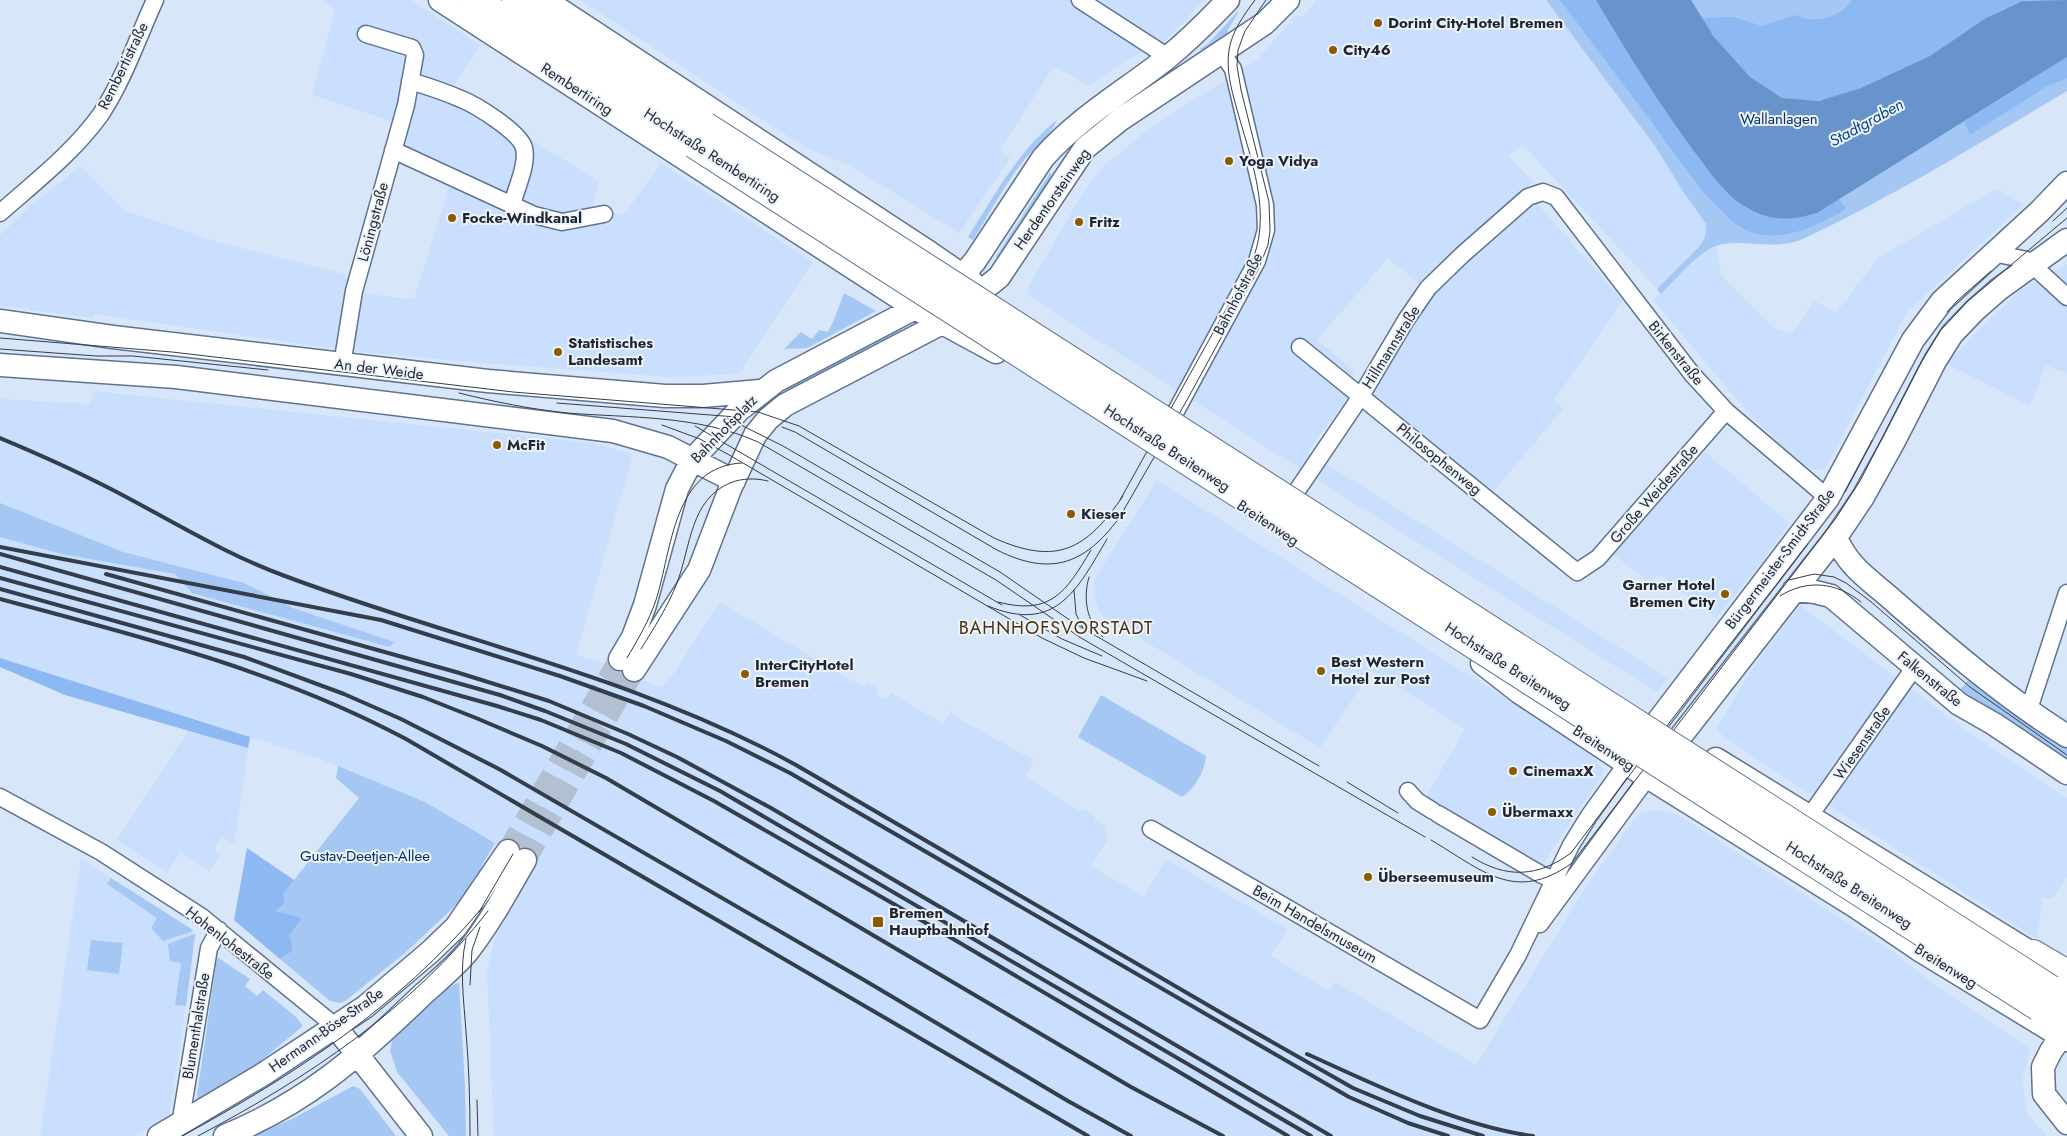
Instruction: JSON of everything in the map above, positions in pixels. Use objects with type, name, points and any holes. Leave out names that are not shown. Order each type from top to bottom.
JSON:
[{"type":"highway","name":"Hochstraße Rembertiring","points":[[475,0],[700,135],[960,298]]},
{"type":"highway","name":"Hochstraße Rembertiring","points":[[516,0],[700,135]]},
{"type":"highway","name":"Hochstraße Breitenweg","points":[[960,298],[2056,992],[2065,1034]]},
{"type":"highway","points":[[2033,954],[2056,992]]},
{"type":"main road","name":"Rembertiring","points":[[440,0],[915,308],[960,298]]},
{"type":"main road","points":[[545,0],[960,298],[1012,311],[1175,413],[1657,722],[1808,817],[2033,954]]},
{"type":"main road","name":"Herdentorsteinweg","points":[[960,298],[979,255],[1043,158],[1070,130],[1168,57],[1228,0]]},
{"type":"main road","name":"Herdentorsteinweg","points":[[960,298],[999,277],[1084,148],[1122,119],[1265,23],[1288,0]]},
{"type":"main road","points":[[1043,158],[1067,173]]},
{"type":"main road","name":"Bürgermeister-Smidt-Straße","points":[[1627,763],[1828,498],[1913,340],[1942,300],[2040,211],[2067,183]]},
{"type":"main road","name":"Bürgermeister-Smidt-Straße","points":[[1648,777],[1682,737],[1836,537],[1863,497],[1935,361],[1952,334],[1974,310],[1999,289],[2034,266],[2067,240]]},
{"type":"main road","name":"Bahnhofsplatz","points":[[960,298],[786,405],[768,419],[754,435],[699,570],[627,664],[633,637],[645,605],[677,489],[692,460],[732,416],[760,391],[776,381],[915,308],[960,298]]},
{"type":"main road","name":"Breitenweg","points":[[960,298],[990,348],[1488,666],[1519,692],[1648,777],[1856,907],[1918,949],[2065,1034]]},
{"type":"main road","name":"An der Weide","points":[[0,321],[113,337],[488,381],[664,396],[703,396],[760,391]]},
{"type":"main road","name":"An der Weide","points":[[0,366],[176,377],[613,431],[653,441],[734,481]]},
{"type":"main road","points":[[1836,537],[1844,556],[1934,637],[2028,712],[2067,736]]},
{"type":"main road","name":"Falkenstraße","points":[[1794,590],[1831,596],[1914,668],[1959,704],[1994,724],[2067,773]]},
{"type":"main road","points":[[1488,666],[1482,655],[1482,646],[1488,636],[1509,627]]},
{"type":"main road","name":"Hermann-Böse-Straße","points":[[159,1136],[262,1075],[365,1007],[430,952],[456,926],[516,856],[485,926],[466,952],[359,1055],[295,1101],[258,1122],[225,1136]]},
{"type":"main road","name":"Hohenlohestraße","points":[[335,1026],[421,1136]]},
{"type":"main road","points":[[2065,1034],[2051,1051],[2043,1067],[2044,1094],[2067,1122]]},
{"type":"street","name":"Rembertistraße","points":[[0,213],[78,142],[101,114],[117,85],[156,0]]},
{"type":"street","points":[[1080,0],[1168,57]]},
{"type":"street","name":"Löningstraße","points":[[342,365],[354,291],[393,150],[410,81],[414,51],[412,48],[366,34]]},
{"type":"street","name":"Bahnhofstraße","points":[[1175,413],[1257,261],[1266,230],[1266,205],[1233,69],[1222,53]]},
{"type":"street","points":[[410,81],[463,99],[517,136],[524,147],[524,161],[512,204]]},
{"type":"street","points":[[393,150],[534,215],[562,222],[604,214]]},
{"type":"street","name":"Hillmannstraße","points":[[1259,518],[1273,516],[1285,509],[1361,396],[1406,320],[1428,288],[1462,255],[1528,197],[1543,192]]},
{"type":"street","name":"Birkenstraße","points":[[1543,192],[1556,197],[1692,374],[1726,411],[1828,498]]},
{"type":"street","points":[[1993,253],[2017,256],[2027,260],[2067,297]]},
{"type":"street","name":"Philosophenweg","points":[[1300,347],[1577,572]]},
{"type":"street","name":"Große Weidestraße","points":[[1577,572],[1598,558],[1726,411]]},
{"type":"street","points":[[2028,712],[2067,593]]},
{"type":"street","name":"Wiesenstraße","points":[[1808,817],[1914,668]]},
{"type":"street","name":"Bürgermeister-Smidt-Straße","points":[[1518,955],[1552,881],[1580,830],[1627,763]]},
{"type":"street","name":"Bürgermeister-Smidt-Straße","points":[[1480,1020],[1518,955],[1648,777]]},
{"type":"street","points":[[1408,791],[1417,801],[1435,812],[1552,881],[1568,886]]},
{"type":"street","name":"Hohenlohestraße","points":[[0,797],[101,852],[219,930],[335,1026]]},
{"type":"street","name":"Beim Handelsmuseum","points":[[1151,829],[1480,1020]]},
{"type":"street","name":"Blumenthalstraße","points":[[180,1125],[209,948],[219,930]]},
{"type":"shaded area","points":[[321,0],[411,0],[480,45],[451,90],[598,181],[593,209],[624,215],[661,163],[813,262],[739,374],[668,377],[457,361],[351,351],[95,314],[93,318],[0,306],[0,235],[30,206],[80,167],[126,211],[210,240],[356,277],[354,291],[414,299],[452,178],[392,150],[399,124],[312,95],[335,10]]},
{"type":"shaded area","points":[[580,0],[1204,0],[1165,41],[1123,62],[1089,86],[1054,66],[1000,149],[1010,158],[959,233],[849,165],[808,149]]},
{"type":"shaded area","points":[[1316,0],[1546,0],[1655,146],[1706,224],[1705,237],[1699,247],[1657,289],[1522,144],[1508,156],[1533,181],[1525,190],[1623,301],[1554,400],[1563,409],[1490,496],[1364,393],[1430,293],[1388,258],[1317,340],[1354,370],[1349,396],[1307,452],[1668,678],[1657,692],[1327,486],[1029,296],[1027,289],[1087,187],[1103,167],[1147,130],[1259,58],[1296,15],[1303,17]]},
{"type":"shaded area","points":[[1560,0],[1596,0],[1680,132],[1716,180],[1736,201],[1764,216],[1785,219],[1813,213],[1839,199],[1846,209],[1814,226],[1790,234],[1765,235],[1753,233],[1740,226],[1725,215],[1696,182]]},
{"type":"shaded area","points":[[1852,0],[2024,0],[1988,17],[1932,55],[1908,68],[1861,88],[1832,98],[1817,100],[1782,98],[1759,84],[1726,52],[1702,18],[1734,17],[1762,26],[1795,15],[1810,19],[1826,18],[1841,11]]},
{"type":"shaded area","points":[[2067,57],[2067,78],[2046,87],[1970,135],[1964,122]]},
{"type":"shaded area","points":[[1996,189],[2024,204],[1907,312],[1825,469],[1815,470],[1801,464],[1751,416],[1653,300],[1700,256],[1716,246],[1721,275],[1775,328],[1791,334],[1815,301],[1836,313],[1878,258]]},
{"type":"shaded area","points":[[2067,264],[2067,373],[2046,365],[2030,406],[1947,364],[1977,331],[2022,289]]},
{"type":"shaded area","points":[[93,391],[592,443],[633,454],[576,655],[605,663],[604,665],[661,687],[673,675],[720,602],[853,682],[854,680],[864,687],[866,682],[880,690],[876,694],[883,698],[887,699],[891,693],[944,724],[950,711],[961,720],[1034,760],[1025,777],[1080,811],[1082,808],[1095,816],[1094,819],[1105,826],[1107,840],[1091,866],[1144,897],[1166,859],[1287,929],[1271,956],[1329,991],[1335,982],[1476,1065],[1586,887],[1636,817],[1643,812],[1660,810],[1678,815],[1895,953],[1927,979],[1977,1014],[2031,1048],[2022,1081],[2027,1114],[2047,1136],[494,1136],[487,972],[494,940],[534,866],[427,803],[320,759],[0,658],[0,399],[90,404]]},
{"type":"shaded area","points":[[1705,452],[1789,523],[1761,563],[1716,618],[1659,574],[1651,583],[1606,549],[1668,478],[1676,485]]},
{"type":"shaded area","points":[[1157,480],[1585,748],[1605,770],[1541,867],[1424,800],[1465,729],[1372,670],[1320,748],[1102,615],[1095,601],[1094,580]]},
{"type":"shaded area","points":[[1800,605],[1968,732],[2067,798],[2067,877],[2052,899],[2043,898],[2037,939],[1757,760],[1717,731],[1718,726],[1757,661]]},
{"type":"shaded area","points":[[0,658],[250,737],[248,748],[65,695],[0,667]]},
{"type":"shaded area","points":[[188,731],[248,748],[237,826],[234,844],[223,837],[214,849],[221,854],[209,872],[180,852],[167,873],[117,840]]},
{"type":"shaded area","points":[[247,848],[294,880],[283,894],[285,903],[275,911],[302,918],[289,935],[293,951],[280,959],[234,920]]},
{"type":"shaded area","points":[[81,859],[190,928],[196,935],[169,1119],[134,1136],[40,1136]]},
{"type":"green space","name":"Wallanlagen","points":[[1546,0],[2067,0],[2067,91],[1905,186],[1805,238],[1783,244],[1729,243],[1712,248],[1688,266],[1661,294],[1657,289],[1699,247],[1705,237],[1706,224],[1655,146]]},
{"type":"green space","points":[[1240,9],[1228,30],[1225,41],[1204,55],[1200,49],[1208,44]]},
{"type":"green space","points":[[1057,120],[1047,136],[1025,159],[1011,178],[973,240],[968,237],[997,190],[1019,160],[1043,132]]},
{"type":"green space","points":[[1050,173],[1055,177],[1001,261],[996,257]]},
{"type":"green space","points":[[844,293],[876,311],[807,348],[784,349],[801,332],[812,339],[819,330],[828,332]]},
{"type":"green space","points":[[898,329],[903,332],[790,391],[784,388]]},
{"type":"green space","points":[[0,503],[123,552],[244,583],[293,608],[394,642],[390,647],[192,593],[175,574],[62,554],[0,537]]},
{"type":"green space","points":[[1972,676],[2067,744],[2067,766],[1956,694]]},
{"type":"green space","points":[[1101,695],[1206,756],[1198,779],[1187,793],[1182,797],[1078,737]]},
{"type":"green space","name":"Gustav-Deetjen-Allee","points":[[338,766],[427,803],[495,843],[482,865],[474,885],[452,909],[405,953],[345,1001],[339,1003],[330,1001],[280,959],[293,951],[275,911],[285,903],[283,894],[359,798],[336,778]]},
{"type":"green space","points":[[111,878],[193,931],[163,941],[151,928],[157,918],[107,884]]},
{"type":"green space","points":[[195,934],[186,1006],[175,1005],[181,963],[170,961],[168,944]]},
{"type":"green space","points":[[91,940],[123,943],[119,974],[87,970]]},
{"type":"green space","points":[[217,957],[250,979],[245,986],[257,996],[263,990],[296,1017],[303,1026],[257,1064],[196,1103]]},
{"type":"green space","points":[[459,982],[466,1136],[449,1136],[397,1072],[390,1051],[392,1041],[437,995]]},
{"type":"green space","points":[[353,1086],[360,1089],[396,1136],[254,1136],[294,1118]]},
{"type":"water","name":"Stadtgraben","points":[[1596,0],[1691,0],[1714,37],[1750,77],[1782,98],[1819,101],[1861,88],[1930,56],[1986,18],[2022,1],[2067,0],[2067,57],[1817,213],[1789,219],[1771,217],[1753,211],[1736,201],[1716,180],[1655,95]]},
{"type":"tunnel","points":[[508,851],[620,659]]},
{"type":"tunnel","points":[[525,860],[634,670]]},
{"type":"tram line","points":[[1120,500],[1249,268],[1256,248],[1260,228],[1258,187],[1232,92],[1228,64],[1233,36],[1255,0]]},
{"type":"tram line","points":[[1118,520],[1187,400],[1258,270],[1268,245],[1270,231],[1269,202],[1241,90],[1237,66],[1238,50],[1245,31],[1266,0]]},
{"type":"tram line","points":[[2053,221],[2067,208]]},
{"type":"tram line","points":[[1431,840],[1483,871],[1499,878],[1516,882],[1533,881],[1552,875],[1572,863],[1836,518],[1860,481],[1919,366],[1940,331],[1968,301],[2067,218]]},
{"type":"tram line","points":[[1947,312],[1991,271]]},
{"type":"tram line","points":[[0,338],[172,352],[513,392],[758,412],[799,426],[994,538],[1036,551],[1053,551],[1068,548],[1083,540],[1096,529],[1123,496]]},
{"type":"tram line","points":[[0,349],[96,356],[133,356],[268,370]]},
{"type":"tram line","points":[[459,393],[513,405],[567,413],[688,422],[735,433],[758,442],[996,580],[1081,638],[1425,837]]},
{"type":"tram line","points":[[557,403],[736,417]]},
{"type":"tram line","points":[[727,418],[783,446],[1000,572],[1074,623],[1319,766]]},
{"type":"tram line","points":[[662,425],[700,439],[731,456],[1042,638],[1084,658],[1147,681]]},
{"type":"tram line","points":[[695,426],[1002,605]]},
{"type":"tram line","points":[[782,427],[795,432],[997,550],[1017,559],[1052,564],[1067,561],[1082,554],[1096,544],[1122,514]]},
{"type":"tram line","points":[[1845,492],[1872,441]]},
{"type":"tram line","points":[[627,658],[653,608],[672,535],[679,514],[689,494],[702,479],[719,468],[742,463]]},
{"type":"tram line","points":[[641,649],[673,592],[699,512],[707,501],[717,491],[735,481],[749,479],[768,481]]},
{"type":"tram line","points":[[988,606],[1011,613],[1031,615],[1048,611],[1062,602],[1074,590],[1107,539]]},
{"type":"tram line","points":[[1472,857],[1498,869],[1522,872],[1547,867],[1571,853],[1807,545]]},
{"type":"tram line","points":[[998,602],[1016,606],[1031,606],[1044,603],[1055,597],[1065,589],[1091,550]]},
{"type":"tram line","points":[[1789,580],[1814,574],[1834,577],[1846,583],[1870,601],[1970,687],[2067,755]]},
{"type":"tram line","points":[[1089,577],[1086,593],[1087,609],[1093,624],[1103,637]]},
{"type":"tram line","points":[[1780,596],[1801,587],[1821,585],[1842,590],[1861,602]]},
{"type":"tram line","points":[[1074,590],[1076,614],[1083,628]]},
{"type":"tram line","points":[[1020,615],[1062,639],[1102,656]]},
{"type":"tram line","points":[[1347,782],[1398,813]]},
{"type":"tram line","points":[[479,912],[513,854]]},
{"type":"tram line","points":[[182,1136],[265,1089],[343,1036],[380,1008],[450,944],[482,908]]},
{"type":"tram line","points":[[198,1136],[238,1114],[317,1065],[392,1010],[426,979],[488,911]]},
{"type":"tram line","points":[[470,985],[472,950],[480,927]]},
{"type":"tram line","points":[[466,939],[463,985],[469,1071],[470,1136]]},
{"type":"tram line","points":[[477,1100],[478,1136]]},
{"type":"railway","points":[[0,438],[94,480],[217,546],[262,567],[349,599],[608,683],[672,707],[735,734],[796,765],[1353,1088],[1420,1116],[1483,1136]]},
{"type":"railway","points":[[0,547],[381,620],[560,676],[644,706],[726,741],[790,773],[1349,1097],[1408,1123],[1448,1136]]},
{"type":"railway","points":[[0,554],[500,695],[626,744],[720,791],[1311,1136]]},
{"type":"railway","points":[[0,567],[497,706],[541,720],[621,753],[714,801],[892,903],[1288,1136]]},
{"type":"railway","points":[[106,574],[456,672],[549,701],[628,734],[677,757],[771,808],[1331,1136]]},
{"type":"railway","points":[[0,578],[351,674],[423,697],[542,746],[606,778],[1131,1087],[1223,1136]]},
{"type":"railway","points":[[0,589],[244,657],[344,694],[401,719],[499,769],[1131,1136]]},
{"type":"railway","points":[[0,599],[208,657],[309,694],[358,715],[406,739],[1088,1136]]},
{"type":"railway","points":[[1307,1054],[1389,1091],[1447,1114],[1505,1131],[1533,1136]]},
{"type":"place","name":"Dorint City-Hotel Bremen","points":[[1378,23]]},
{"type":"place","name":"City46","points":[[1333,50]]},
{"type":"place","name":"Yoga Vidya","points":[[1229,161]]},
{"type":"place","name":"Focke-Windkanal","points":[[452,218]]},
{"type":"place","name":"Fritz","points":[[1079,222]]},
{"type":"place","name":"Statistisches Landesamt","points":[[558,352]]},
{"type":"place","name":"McFit","points":[[497,445]]},
{"type":"place","name":"Kieser","points":[[1071,514]]},
{"type":"place","name":"Garner Hotel Bremen City","points":[[1725,594]]},
{"type":"place","name":"Best Western Hotel zur Post","points":[[1321,671]]},
{"type":"place","name":"InterCityHotel Bremen","points":[[745,674]]},
{"type":"place","name":"CinemaxX","points":[[1513,771]]},
{"type":"place","name":"Übermaxx","points":[[1492,812]]},
{"type":"place","name":"Überseemuseum","points":[[1368,877]]},
{"type":"place","name":"Bremen Hauptbahnhof","points":[[878,922]]},
{"type":"district","name":"BAHNHOFSVORSTADT","points":[[1056,628]]}]
